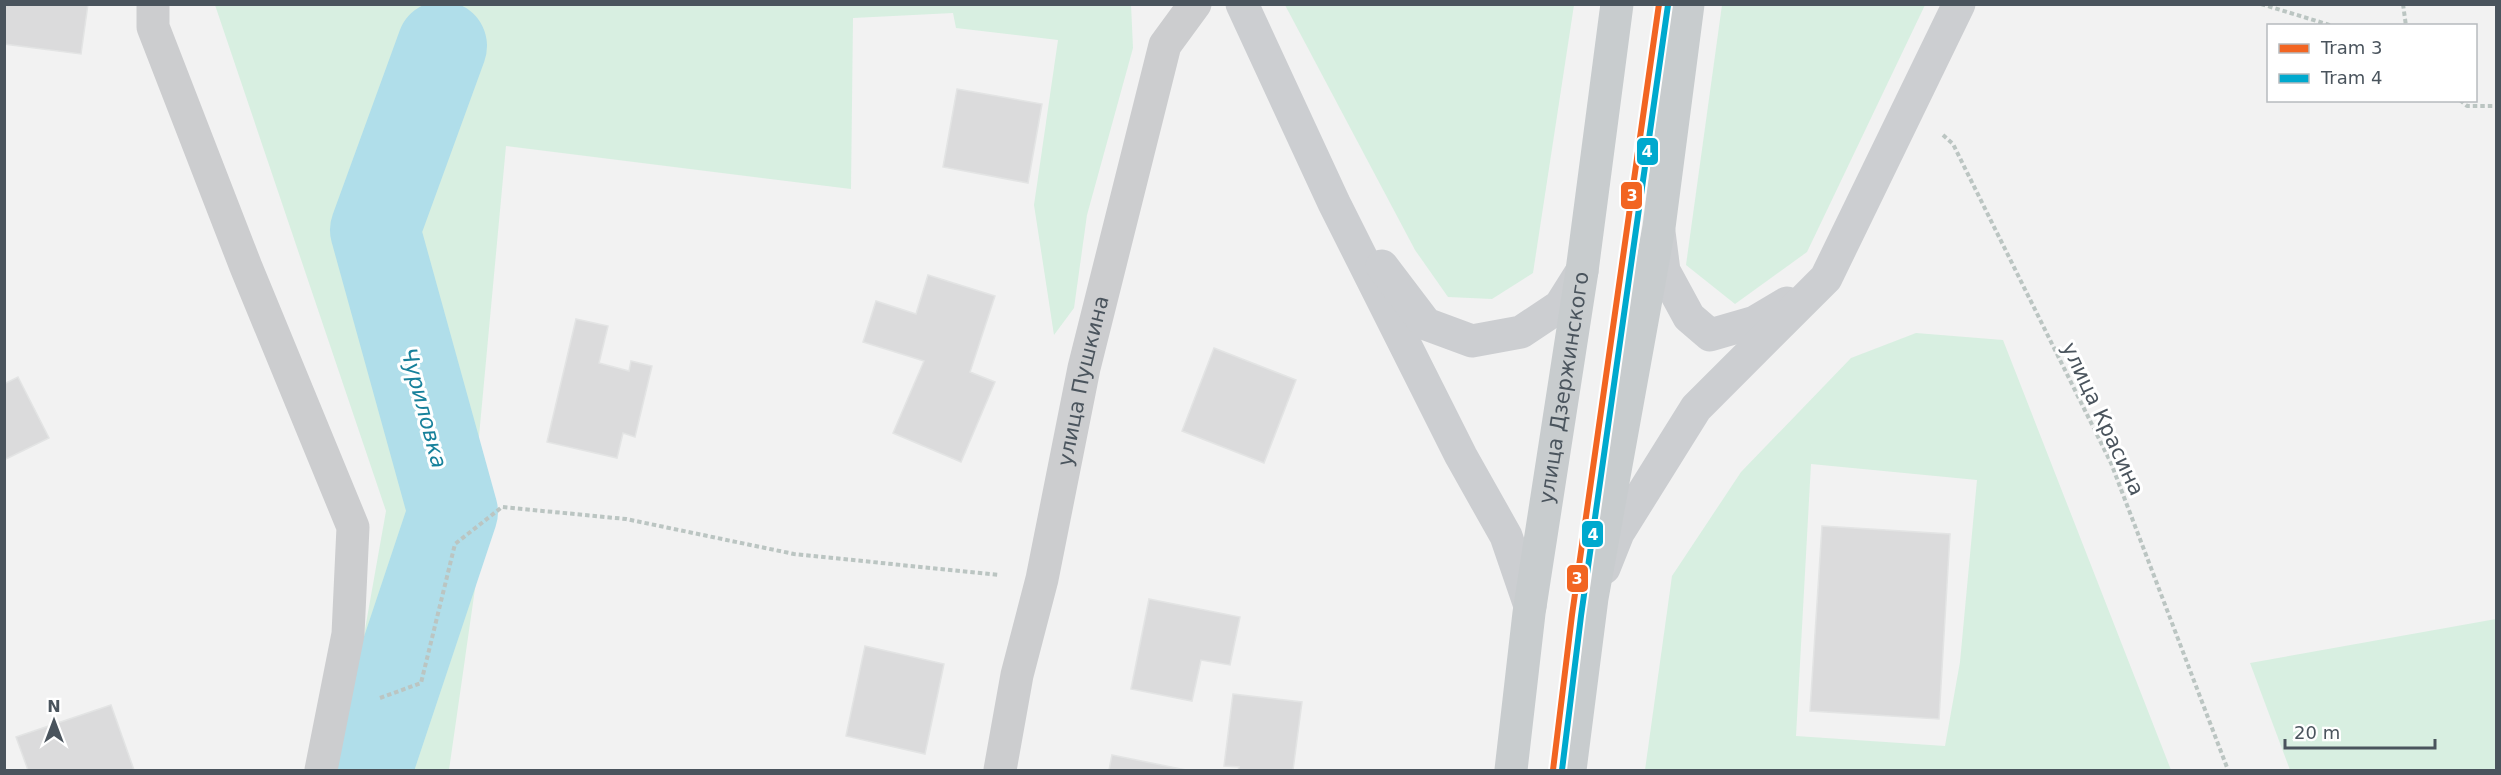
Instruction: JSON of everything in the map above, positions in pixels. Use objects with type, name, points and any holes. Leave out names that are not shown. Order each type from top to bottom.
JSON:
[{"type":"main road","points":[[1242,4],[1334,203],[1461,456],[1506,536],[1530,606]]},
{"type":"main road","name":"улица Дзержинского","points":[[1511,771],[1530,606],[1582,271],[1617,4]]},
{"type":"main road","points":[[1570,771],[1592,598],[1659,227],[1688,4]]},
{"type":"main road","points":[[1592,598],[1618,533],[1695,408],[1826,278],[1959,4]]},
{"type":"main road","points":[[1334,203],[1426,324],[1472,341],[1521,332],[1560,306],[1582,271]]},
{"type":"main road","points":[[1659,227],[1664,271],[1689,317],[1710,335],[1755,322],[1826,278]]},
{"type":"street","points":[[153,4],[153,27],[246,267],[353,527],[348,634],[321,771]]},
{"type":"street","name":"улица Пушкина","points":[[1000,771],[1017,675],[1042,579],[1084,368],[1165,45],[1195,4]]},
{"type":"path","points":[[2261,4],[2326,24]]},
{"type":"path","points":[[2403,4],[2406,24]]},
{"type":"path","name":"улица Красина","points":[[1912,101],[1953,144],[2111,463],[2228,771]]},
{"type":"path","points":[[2463,102],[2468,106],[2496,106]]},
{"type":"path","points":[[332,716],[421,683],[455,544],[502,507],[626,519],[794,554],[1042,579]]},
{"type":"green space","points":[[1131,4],[1133,48],[1087,215],[1074,308],[1054,335],[1034,205],[1058,40],[956,28],[953,13],[853,18],[851,189],[506,146],[474,490],[481,547],[449,770],[340,770],[386,511],[215,5]]},
{"type":"green space","points":[[1285,5],[1574,5],[1533,273],[1492,299],[1448,297],[1415,250]]},
{"type":"green space","points":[[1722,5],[1925,5],[1807,252],[1735,304],[1686,265]]},
{"type":"green space","points":[[1916,333],[2003,340],[2171,770],[1645,770],[1672,576],[1741,472],[1851,358]],"holes":[[[1811,464],[1977,480],[1960,662],[1945,746],[1796,736]]]},
{"type":"green space","points":[[2496,619],[2496,770],[2290,770],[2250,663]]},
{"type":"building","points":[[4,4],[88,4],[81,54],[4,44]]},
{"type":"building","points":[[957,89],[1042,104],[1028,183],[943,167]]},
{"type":"building","points":[[928,275],[995,296],[970,372],[995,382],[961,462],[893,433],[924,361],[863,342],[876,301],[916,314]]},
{"type":"building","points":[[576,319],[608,326],[599,363],[629,371],[631,361],[652,366],[635,437],[623,433],[617,458],[547,442]]},
{"type":"building","points":[[1214,348],[1296,380],[1264,463],[1182,431]]},
{"type":"building","points":[[18,377],[49,438],[4,460],[4,384]]},
{"type":"building","points":[[1822,526],[1950,534],[1939,719],[1810,711]]},
{"type":"building","points":[[1149,599],[1240,617],[1230,665],[1201,660],[1192,701],[1131,689]]},
{"type":"building","points":[[865,646],[944,664],[925,754],[846,736]]},
{"type":"building","points":[[1233,694],[1302,702],[1293,770],[1238,770],[1239,767],[1224,766]]},
{"type":"building","points":[[111,705],[134,770],[28,770],[16,737]]},
{"type":"building","points":[[1112,755],[1186,770],[1109,770]]},
{"type":"waterway","name":"Чуриловка","points":[[367,770],[453,512],[375,230],[442,46]]},
{"type":"tram line","name":"3","points":[[1553,770],[1572,615],[1659,4]]},
{"type":"tram line","name":"4","points":[[1562,770],[1581,616],[1668,5]]}]
